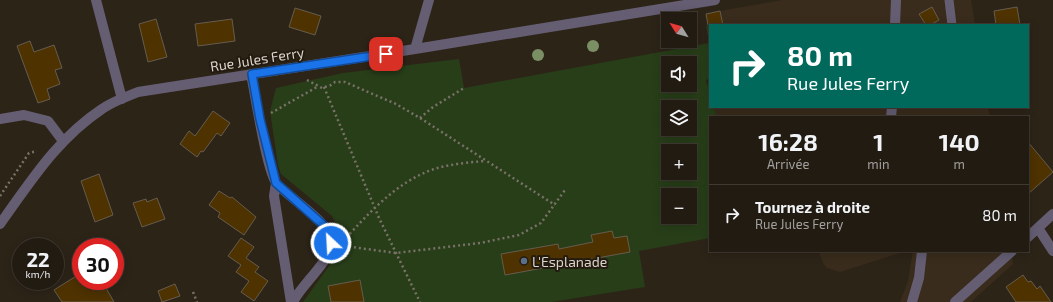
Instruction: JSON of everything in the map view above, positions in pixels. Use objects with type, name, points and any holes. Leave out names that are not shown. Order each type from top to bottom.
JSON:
[{"type":"street","points":[[96,0],[122,99]]},
{"type":"street","points":[[415,49],[429,0]]},
{"type":"street","name":"Rue Jules Ferry","points":[[0,224],[46,159],[63,141],[103,108],[138,92],[715,0]]},
{"type":"street","points":[[895,24],[896,0]]},
{"type":"street","points":[[252,74],[260,119],[276,183],[274,196],[292,302]]},
{"type":"street","points":[[0,119],[24,115],[48,121],[63,141]]},
{"type":"street","points":[[276,183],[329,230],[331,243],[328,254],[292,302]]},
{"type":"street","points":[[1029,236],[1053,214]]},
{"type":"street","points":[[1038,228],[1053,251]]},
{"type":"street","points":[[912,302],[919,278],[922,252]]},
{"type":"street","points":[[955,302],[1011,252]]},
{"type":"lane","points":[[949,0],[952,24]]},
{"type":"path","points":[[297,66],[300,80],[309,80],[317,87],[324,88],[335,82],[345,82],[396,104],[453,138],[485,161],[555,205]]},
{"type":"path","points":[[260,119],[317,87]]},
{"type":"path","points":[[324,88],[374,208],[420,302]]},
{"type":"path","points":[[420,118],[433,107],[464,88]]},
{"type":"path","points":[[0,196],[29,153],[38,151],[42,148]]},
{"type":"path","points":[[485,161],[450,165],[423,174],[401,186],[374,208],[340,245],[396,253],[480,243],[519,235],[541,223],[564,190]]},
{"type":"path","points":[[193,292],[197,302]]},
{"type":"shaded area","points":[[782,0],[971,0],[975,24],[724,24],[720,11]]},
{"type":"shaded area","points":[[714,108],[988,108],[990,116],[717,116]]},
{"type":"shaded area","points":[[819,252],[903,252],[840,272],[827,268],[823,263]]},
{"type":"shaded area","points":[[913,252],[1011,252],[1013,264],[971,302],[900,302],[908,281]]},
{"type":"green space","points":[[709,25],[709,43],[706,26]]},
{"type":"green space","points":[[709,43],[709,78],[706,80],[709,90],[709,108],[714,108],[717,116],[709,116],[709,238],[639,251],[645,287],[551,302],[303,302],[334,259],[339,230],[332,216],[281,174],[278,165],[270,111],[276,88],[343,73],[459,59],[464,88],[682,48],[697,48],[697,45]]},
{"type":"building","points":[[932,7],[939,20],[932,24],[925,24],[919,14]]},
{"type":"building","points":[[1017,7],[1020,24],[996,24],[994,11]]},
{"type":"building","points":[[295,8],[321,16],[315,35],[289,27]]},
{"type":"building","points":[[720,11],[723,24],[708,25],[706,14]]},
{"type":"building","points":[[156,19],[167,57],[148,62],[139,24]]},
{"type":"building","points":[[232,19],[235,41],[198,46],[195,24]]},
{"type":"building","points":[[30,41],[34,52],[54,45],[62,68],[55,70],[60,84],[47,89],[50,99],[38,103],[17,46]]},
{"type":"building","points":[[213,111],[230,123],[221,136],[217,133],[203,152],[201,151],[197,157],[180,144],[189,131],[195,136]]},
{"type":"building","points":[[1029,143],[1053,172],[1029,193]]},
{"type":"building","points":[[99,174],[113,215],[95,222],[81,181]]},
{"type":"building","points":[[219,191],[230,198],[232,197],[256,217],[244,235],[218,217],[220,213],[209,205]]},
{"type":"building","points":[[157,198],[165,219],[142,227],[133,203],[146,199],[147,202]]},
{"type":"building","points":[[612,231],[614,238],[627,236],[630,252],[505,275],[501,254],[558,244],[559,249],[593,242],[591,235]]},
{"type":"building","points":[[241,238],[254,247],[246,258],[259,267],[255,272],[268,281],[254,301],[241,292],[249,281],[236,272],[241,265],[228,256]]},
{"type":"building","points":[[1023,275],[1028,282],[1031,281],[1037,289],[1040,286],[1051,302],[1016,302],[1006,287]]},
{"type":"building","points":[[72,279],[72,290],[107,290],[114,302],[62,302],[54,290],[64,290],[64,284]]},
{"type":"building","points":[[360,280],[364,302],[331,302],[328,286]]},
{"type":"building","points":[[175,284],[180,296],[162,302],[158,291]]},
{"type":"place","name":"L'Esplanade","points":[[524,261]]},
{"type":"route","points":[[331,243],[329,230],[276,183],[271,168],[260,119],[252,74],[297,66],[386,54]]}]
